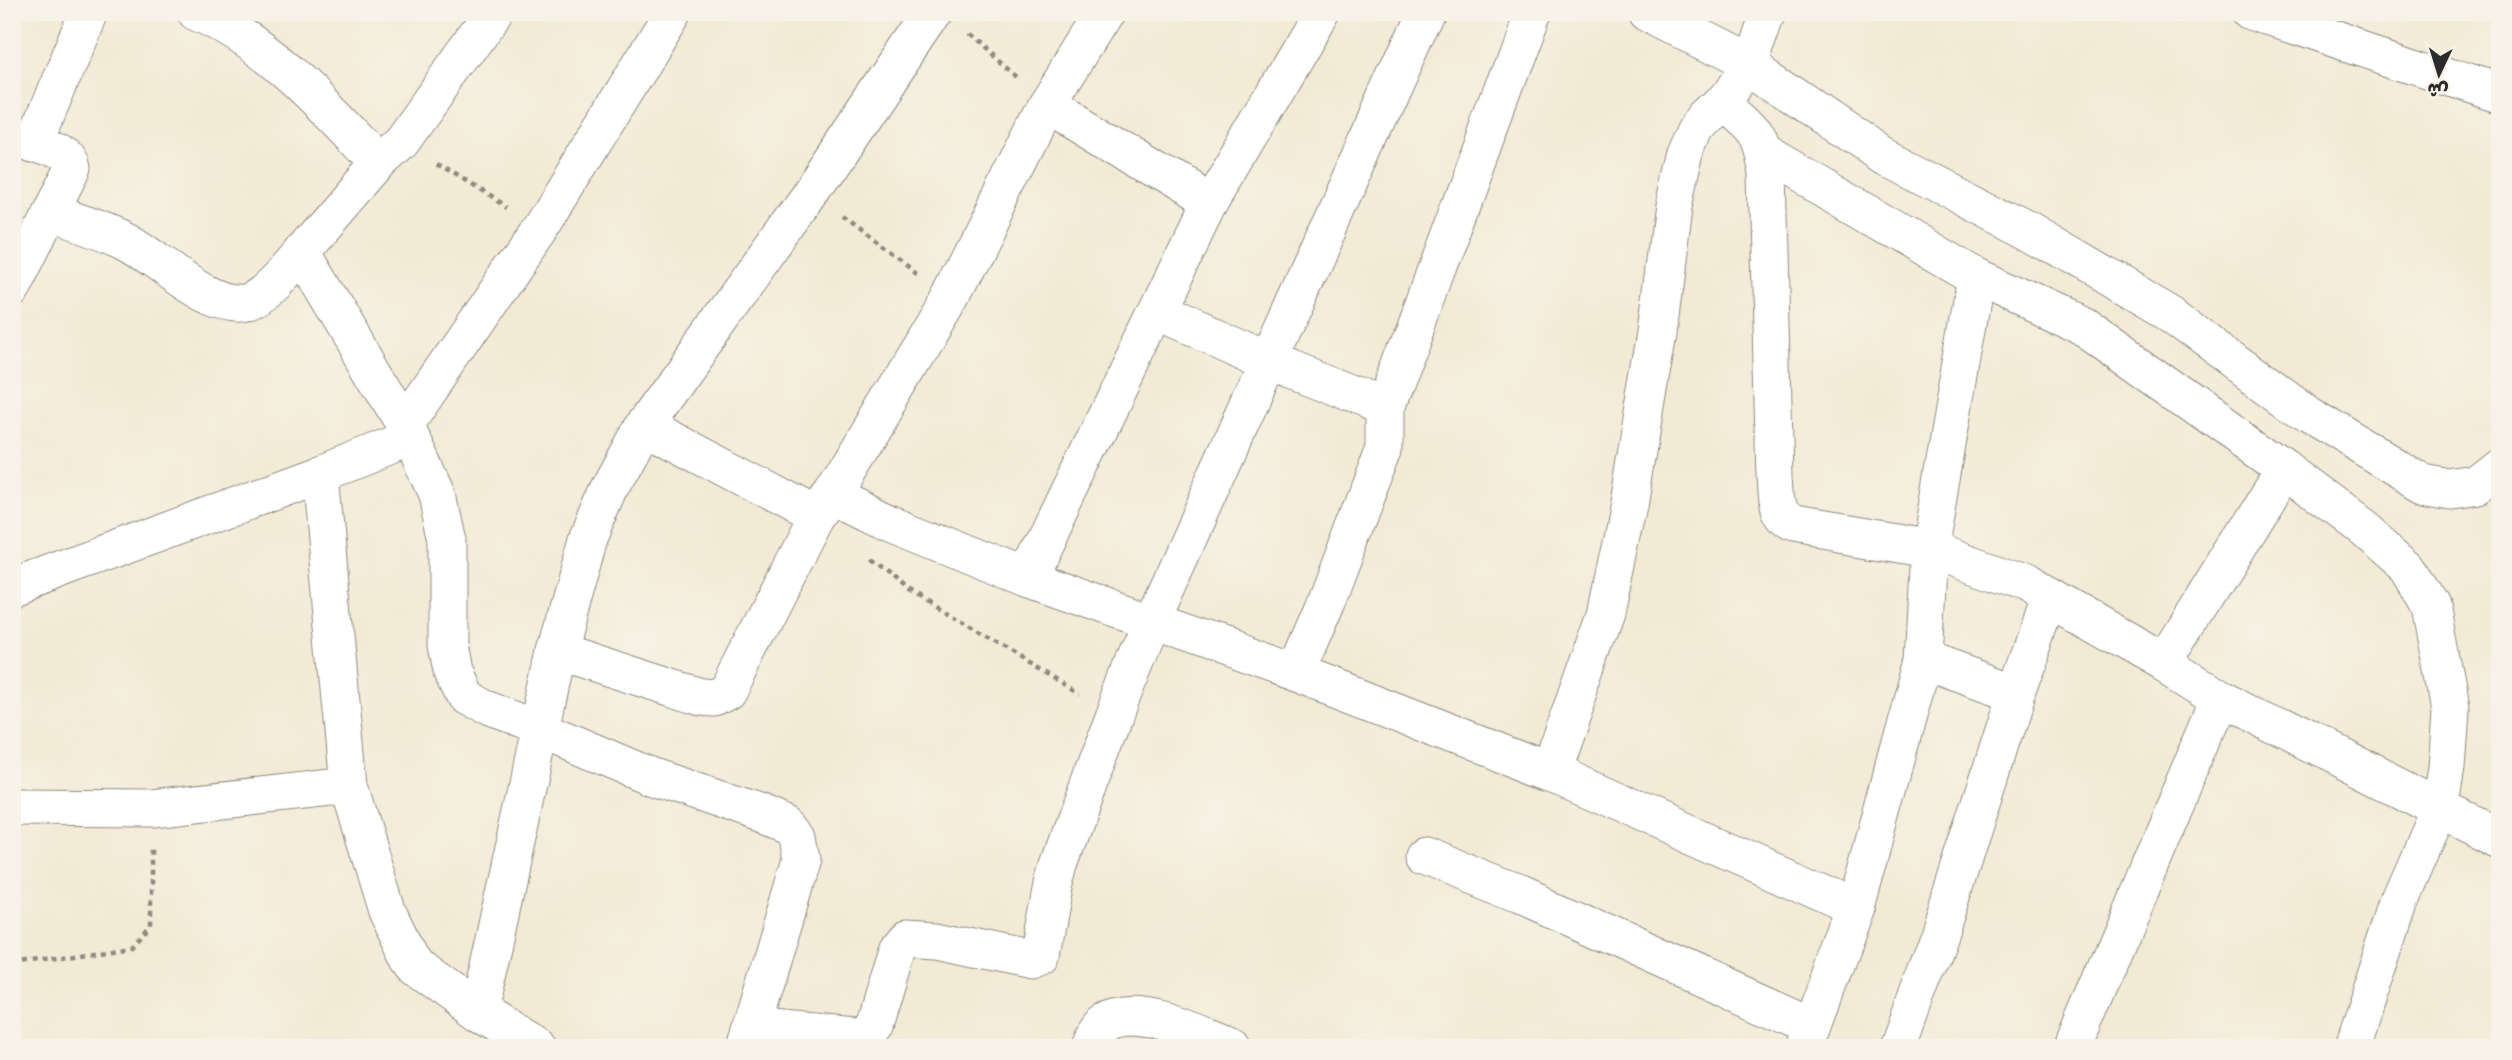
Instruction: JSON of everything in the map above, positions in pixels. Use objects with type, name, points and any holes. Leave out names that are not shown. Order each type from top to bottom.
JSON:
[{"type":"street","points":[[12,289],[72,169],[71,163],[61,153],[23,139],[89,12]]},
{"type":"street","points":[[51,212],[126,241],[198,289],[228,303],[247,302],[259,297],[286,271],[389,153],[494,12]]},
{"type":"street","points":[[12,587],[320,474],[408,431],[540,228],[673,12]]},
{"type":"street","points":[[478,1012],[557,651],[588,540],[610,488],[644,425],[810,194],[933,12]]},
{"type":"street","points":[[557,651],[687,693],[714,698],[721,696],[733,681],[825,505],[951,298],[1047,105],[1105,12]]},
{"type":"street","points":[[1028,578],[1209,203],[1322,12]]},
{"type":"street","points":[[302,252],[408,431],[437,494],[447,539],[447,645],[457,686],[469,701],[652,777],[788,825],[797,836],[801,860],[748,1038],[863,1044],[874,1026],[897,948],[905,938],[937,940],[1030,960],[1041,957],[1053,887],[1065,845],[1151,623],[1426,12]]},
{"type":"street","points":[[1296,673],[1385,447],[1385,408],[1532,12]]},
{"type":"street","points":[[1646,12],[1750,65],[1882,155],[2028,230],[2171,314],[2309,415],[2423,484],[2450,489],[2476,485],[2500,466]]},
{"type":"street","points":[[1550,772],[1606,614],[1629,503],[1658,331],[1674,205],[1686,155],[1698,129],[1750,65],[1768,12]]},
{"type":"street","points":[[2251,12],[2500,94]]},
{"type":"street","points":[[206,14],[258,50],[389,153]]},
{"type":"street","points":[[1722,102],[1749,124],[1762,144],[1770,242],[1775,475],[1780,517],[1785,523],[1929,549],[2026,584],[2220,698],[2500,839]]},
{"type":"street","points":[[1047,105],[1209,203]]},
{"type":"street","points":[[1763,153],[1976,277],[2082,326],[2284,469],[2363,528],[2408,567],[2431,606],[2451,706],[2446,768],[2440,807],[2400,899],[2351,1048]]},
{"type":"street","points":[[1424,856],[1521,895],[1808,1037],[1856,908],[1923,660],[1929,549],[1976,277]]},
{"type":"street","points":[[1157,312],[1270,362],[1385,408]]},
{"type":"street","points":[[644,425],[825,505],[890,522],[1028,578],[1296,673],[1550,772],[1856,908]]},
{"type":"street","points":[[2164,663],[2284,469]]},
{"type":"street","points":[[320,474],[349,786],[387,911],[417,968],[478,1012],[537,1048]]},
{"type":"street","points":[[1898,1048],[1940,931],[2050,598]]},
{"type":"street","points":[[1923,660],[2017,693]]},
{"type":"street","points":[[2072,1048],[2220,698]]},
{"type":"street","points":[[12,807],[152,808],[349,786]]},
{"type":"street","points":[[1091,1048],[1097,1032],[1105,1023],[1141,1018],[1170,1023],[1233,1048]]},
{"type":"path","points":[[964,31],[1047,105]]},
{"type":"path","points":[[389,153],[540,228]]},
{"type":"path","points":[[810,194],[951,298]]},
{"type":"path","points":[[866,558],[906,591],[1114,714]]},
{"type":"path","points":[[12,965],[132,946],[151,925],[152,808]]}]
